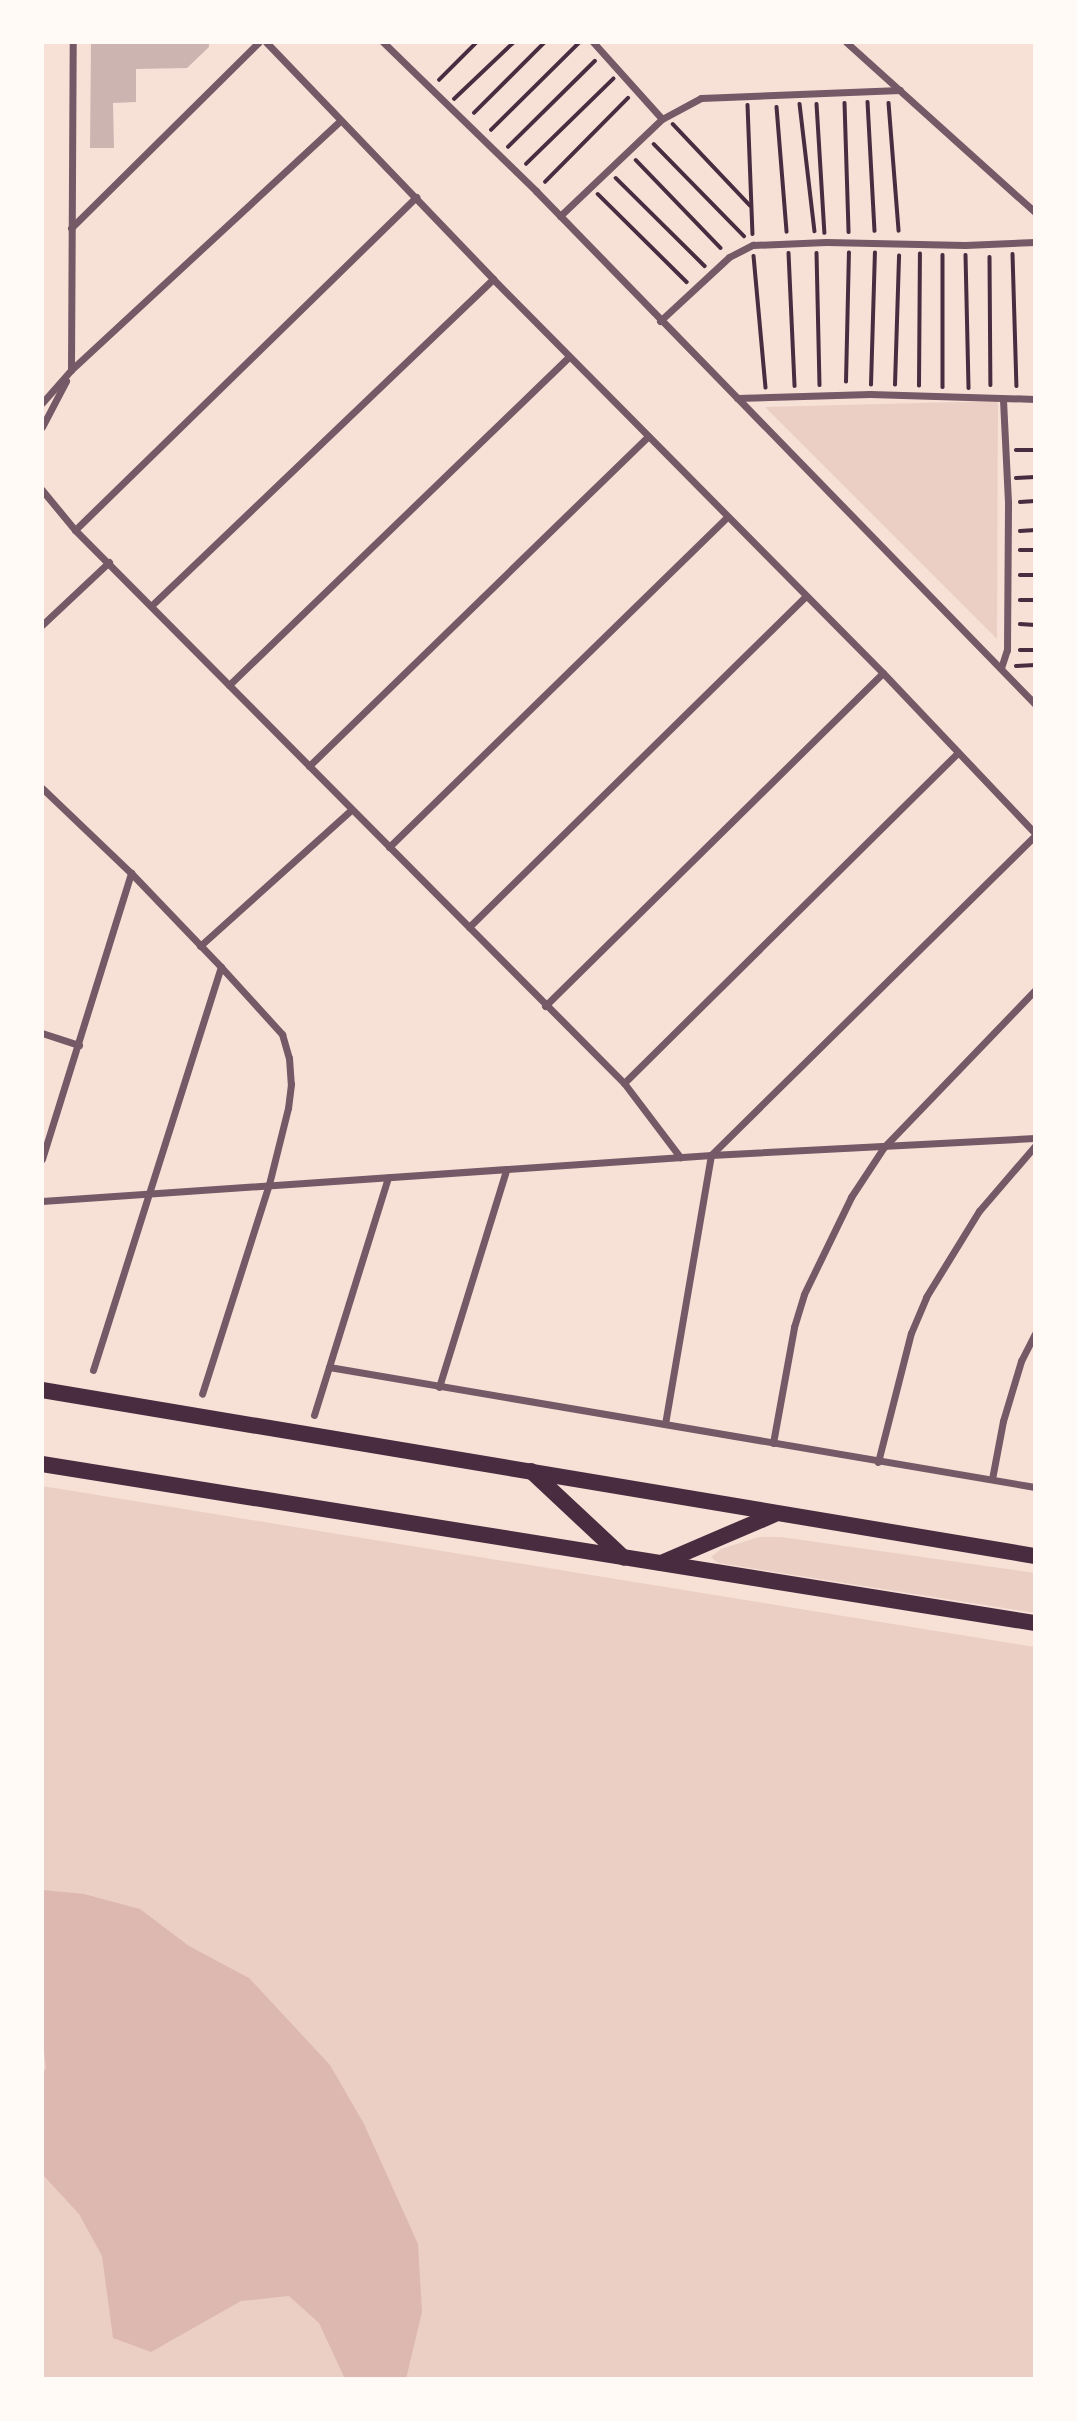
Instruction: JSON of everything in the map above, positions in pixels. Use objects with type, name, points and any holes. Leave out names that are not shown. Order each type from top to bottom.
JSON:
[{"type":"main road","points":[[42,1390],[1035,1556]]},
{"type":"main road","points":[[42,1464],[1035,1623]]},
{"type":"main road","points":[[530,1471],[624,1558]]},
{"type":"main road","points":[[661,1563],[773,1514]]},
{"type":"street","points":[[42,427],[71,370],[73,42]]},
{"type":"street","points":[[71,228],[259,42]]},
{"type":"street","points":[[266,42],[647,437],[883,673],[1035,834],[711,1155],[666,1424]]},
{"type":"street","points":[[383,42],[560,216],[1035,704]]},
{"type":"street","points":[[593,42],[664,118]]},
{"type":"street","points":[[846,42],[1035,212]]},
{"type":"street","points":[[560,216],[607,168],[664,118],[701,98],[747,94],[900,90]]},
{"type":"street","points":[[42,403],[71,370],[340,121]]},
{"type":"street","points":[[75,530],[416,197]]},
{"type":"street","points":[[660,321],[729,257],[753,245],[817,242],[943,245],[1035,242]]},
{"type":"street","points":[[152,605],[493,279]]},
{"type":"street","points":[[229,685],[569,356]]},
{"type":"street","points":[[737,398],[894,394],[1035,399]]},
{"type":"street","points":[[1001,668],[1007,650],[1006,451],[1003,399]]},
{"type":"street","points":[[309,766],[647,437]]},
{"type":"street","points":[[42,490],[75,530],[110,562],[351,810],[624,1083],[680,1157]]},
{"type":"street","points":[[389,848],[727,517]]},
{"type":"street","points":[[42,625],[110,562]]},
{"type":"street","points":[[469,928],[806,596]]},
{"type":"street","points":[[545,1006],[883,673]]},
{"type":"street","points":[[624,1083],[958,753]]},
{"type":"street","points":[[42,788],[131,873],[221,967],[282,1034],[289,1058],[291,1084],[288,1108],[269,1184],[202,1394]]},
{"type":"street","points":[[200,946],[351,810]]},
{"type":"street","points":[[42,1159],[131,873]]},
{"type":"street","points":[[93,1370],[221,967]]},
{"type":"street","points":[[774,1443],[794,1327],[804,1294],[851,1198],[884,1147],[1035,990]]},
{"type":"street","points":[[42,1033],[79,1045]]},
{"type":"street","points":[[42,1201],[711,1155],[1035,1138]]},
{"type":"street","points":[[878,1462],[911,1333],[926,1297],[979,1211],[1035,1146]]},
{"type":"street","points":[[439,1387],[506,1170]]},
{"type":"street","points":[[314,1415],[388,1177]]},
{"type":"street","points":[[992,1479],[1006,1409],[1021,1362],[1035,1334]]},
{"type":"street","points":[[329,1367],[1035,1487]]},
{"type":"path","points":[[439,79],[477,42]]},
{"type":"path","points":[[455,98],[513,42]]},
{"type":"path","points":[[471,115],[545,42]]},
{"type":"path","points":[[488,133],[580,42]]},
{"type":"path","points":[[505,150],[603,54]]},
{"type":"path","points":[[523,167],[620,72]]},
{"type":"path","points":[[544,183],[636,90]]},
{"type":"path","points":[[747,94],[753,245],[766,397]]},
{"type":"path","points":[[776,94],[788,243],[795,395]]},
{"type":"path","points":[[890,111],[899,243],[894,394]]},
{"type":"path","points":[[817,112],[826,242]]},
{"type":"path","points":[[845,112],[849,242],[846,395]]},
{"type":"path","points":[[869,113],[876,242],[870,394]]},
{"type":"path","points":[[801,114],[817,242],[821,394]]},
{"type":"path","points":[[664,118],[752,206]]},
{"type":"path","points":[[644,135],[753,245]]},
{"type":"path","points":[[626,151],[729,257]]},
{"type":"path","points":[[607,168],[712,272]]},
{"type":"path","points":[[590,186],[694,289]]},
{"type":"path","points":[[919,395],[920,244]]},
{"type":"path","points":[[943,245],[943,396]]},
{"type":"path","points":[[966,255],[969,397]]},
{"type":"path","points":[[990,255],[991,397]]},
{"type":"path","points":[[1013,256],[1017,399]]},
{"type":"path","points":[[1006,451],[1035,450]]},
{"type":"path","points":[[1028,550],[1035,550]]},
{"type":"path","points":[[1027,575],[1035,575]]},
{"type":"path","points":[[1029,625],[1035,625]]},
{"type":"path","points":[[1028,650],[1035,650]]},
{"type":"shaded area","points":[[998,401],[997,639],[765,407]]},
{"type":"shaded area","points":[[42,1486],[1035,1647],[1035,2379],[42,2379]]},
{"type":"shaded area","points":[[759,1537],[781,1537],[1035,1573],[1035,1613],[718,1563],[711,1557],[721,1549]]},
{"type":"shaded area","points":[[42,1890],[84,1894],[140,1909],[189,1946],[249,1978],[330,2065],[364,2124],[418,2244],[422,2312],[406,2379],[345,2379],[319,2323],[289,2296],[241,2301],[151,2352],[113,2338],[102,2256],[79,2214],[42,2174],[42,2075],[46,2068],[42,2033]]},
{"type":"building","points":[[91,42],[209,42],[209,47],[187,68],[136,69],[136,102],[113,103],[114,148],[90,148]]}]
